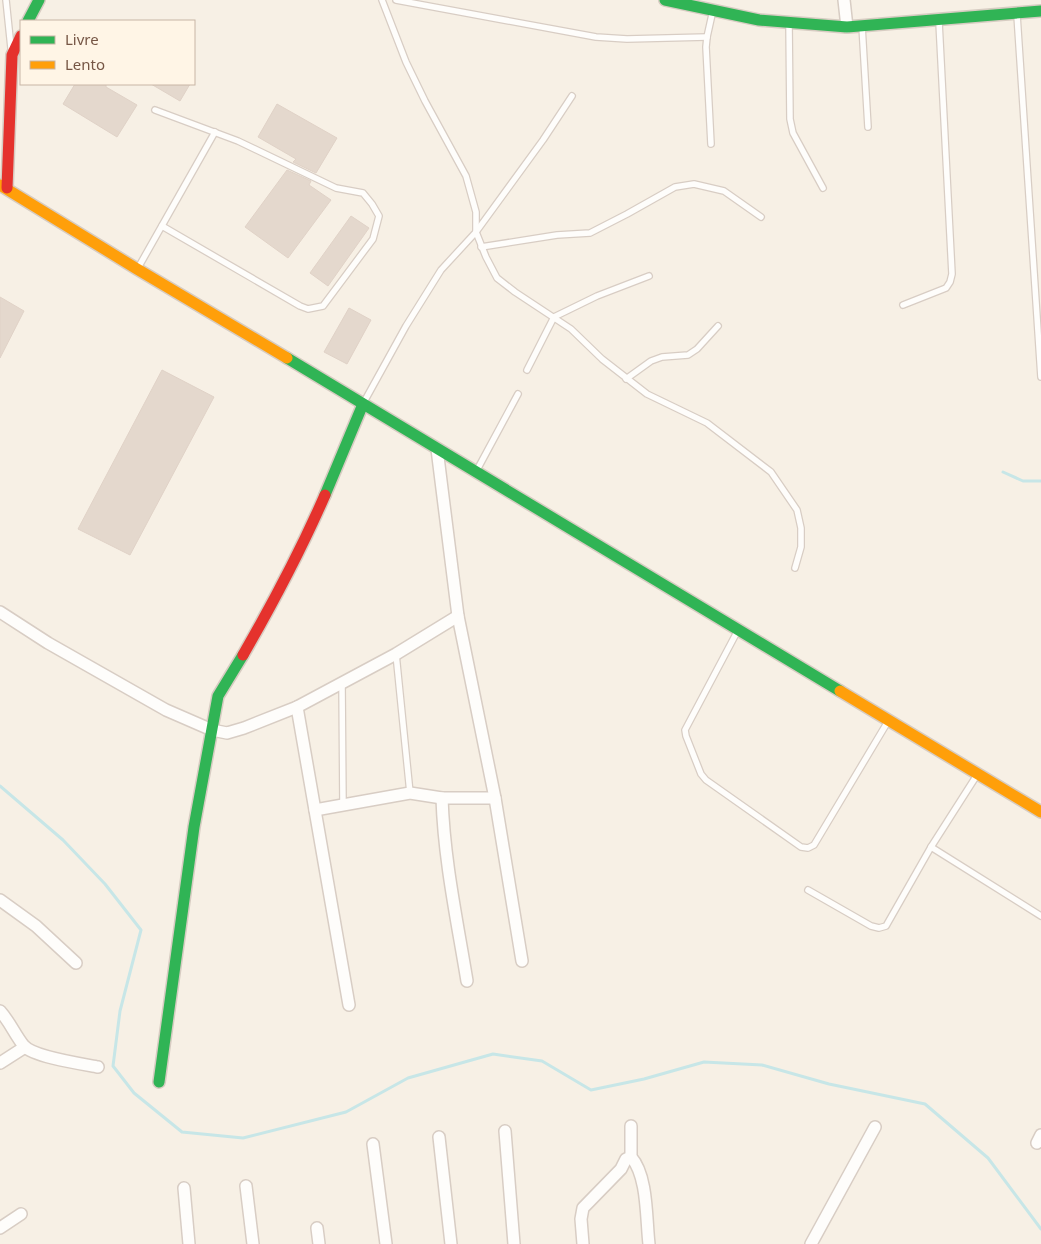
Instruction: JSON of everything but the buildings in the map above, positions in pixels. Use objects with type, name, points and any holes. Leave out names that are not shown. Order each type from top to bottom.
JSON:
[{"type":"street","points":[[29,20],[39,0]]},
{"type":"street","points":[[665,0],[759,20],[848,27],[1041,11]]},
{"type":"street","points":[[844,0],[848,27]]},
{"type":"street","points":[[20,38],[12,54],[4,186],[137,269],[1041,812]]},
{"type":"street","points":[[159,1082],[194,827],[218,696],[268,612],[311,528],[363,404]]},
{"type":"street","points":[[437,449],[458,616],[495,798],[522,961]]},
{"type":"street","points":[[0,612],[48,643],[166,710],[212,730],[227,733],[297,707],[396,654],[458,616]]},
{"type":"street","points":[[297,707],[349,1005]]},
{"type":"street","points":[[315,810],[410,793],[442,798],[495,798]]},
{"type":"street","points":[[442,798],[448,871],[468,981]]},
{"type":"street","points":[[0,900],[36,926],[76,963]]},
{"type":"street","points":[[0,1011],[8,1020],[25,1048],[52,1058],[98,1068]]},
{"type":"street","points":[[0,1063],[25,1048]]},
{"type":"street","points":[[631,1126],[631,1157],[637,1164],[643,1188],[649,1244]]},
{"type":"street","points":[[812,1244],[875,1127]]},
{"type":"street","points":[[505,1131],[514,1244]]},
{"type":"street","points":[[439,1137],[451,1244]]},
{"type":"street","points":[[373,1144],[386,1244]]},
{"type":"street","points":[[583,1244],[581,1219],[583,1208],[620,1169],[626,1159],[631,1157]]},
{"type":"street","points":[[246,1186],[252,1244]]},
{"type":"street","points":[[184,1188],[189,1244]]},
{"type":"street","points":[[0,1228],[21,1214]]},
{"type":"street","points":[[317,1228],[319,1244]]},
{"type":"lane","points":[[6,0],[12,54]]},
{"type":"lane","points":[[382,0],[406,62],[466,176],[476,212],[476,232],[498,278],[515,292],[572,329],[602,359],[647,394],[707,423],[772,472],[797,510],[801,528],[801,547],[795,568]]},
{"type":"lane","points":[[396,0],[596,37],[627,39],[706,37]]},
{"type":"lane","points":[[711,144],[706,37],[713,10]]},
{"type":"lane","points":[[1017,13],[1041,376]]},
{"type":"lane","points":[[903,305],[946,288],[952,274],[939,19]]},
{"type":"lane","points":[[789,22],[790,119],[793,134],[823,188]]},
{"type":"lane","points":[[862,26],[868,127]]},
{"type":"lane","points":[[363,404],[406,326],[441,270],[476,232],[543,140],[572,96]]},
{"type":"lane","points":[[155,110],[238,141],[336,188],[363,193],[379,216],[373,239],[322,306],[308,309],[162,226]]},
{"type":"lane","points":[[137,269],[214,132]]},
{"type":"lane","points":[[482,246],[590,233],[675,186],[694,184],[724,191],[761,217]]},
{"type":"lane","points":[[527,370],[554,317],[597,296],[650,276]]},
{"type":"lane","points":[[626,379],[651,361],[662,357],[688,355],[697,349],[718,326]]},
{"type":"lane","points":[[476,472],[518,394]]},
{"type":"lane","points":[[738,630],[685,730],[686,736],[701,774],[706,780],[801,847],[808,848],[814,845],[889,720]]},
{"type":"lane","points":[[396,654],[410,793]]},
{"type":"lane","points":[[342,683],[343,805]]},
{"type":"lane","points":[[808,890],[871,926],[879,928],[886,926],[931,846],[978,774]]},
{"type":"lane","points":[[931,846],[1041,916]]},
{"type":"waterway","points":[[1003,472],[1023,481],[1041,481]]},
{"type":"waterway","points":[[0,786],[63,840],[105,884],[141,930],[120,1011],[113,1066],[134,1093],[182,1132],[243,1138],[346,1112],[408,1078],[493,1054],[542,1061],[591,1090],[644,1079],[704,1062],[762,1065],[829,1084],[925,1104],[988,1158],[1041,1229]]},
{"type":"traffic: fast","points":[[29,20],[39,0]]},
{"type":"traffic: fast","points":[[665,0],[759,20],[847,27],[1041,11]]},
{"type":"traffic: fast","points":[[287,358],[840,691]]},
{"type":"traffic: fast","points":[[325,495],[363,404]]},
{"type":"traffic: fast","points":[[159,1082],[194,827],[218,696],[243,655]]},
{"type":"traffic: slow","points":[[0,185],[287,358]]},
{"type":"traffic: slow","points":[[840,691],[1041,812]]},
{"type":"traffic: jam","points":[[7,188],[12,55],[20,38]]},
{"type":"traffic: jam","points":[[243,655],[286,576],[325,495]]}]
